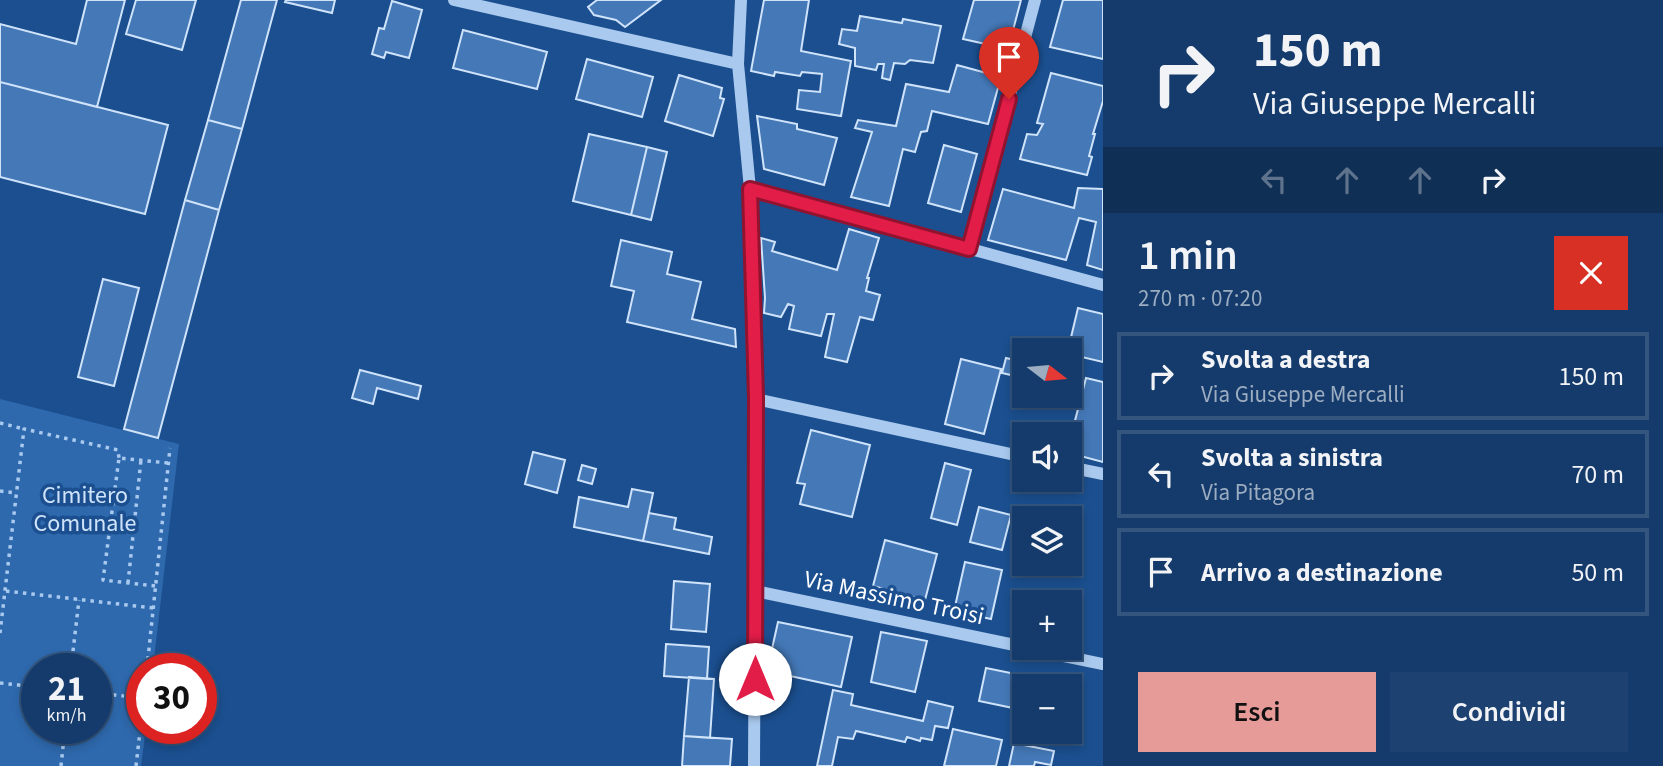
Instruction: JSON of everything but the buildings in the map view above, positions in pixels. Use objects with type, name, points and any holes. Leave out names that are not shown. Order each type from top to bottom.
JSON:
[{"type":"street","points":[[454,0],[738,64]]},
{"type":"street","points":[[741,0],[738,64],[750,189],[756,398],[754,766]]},
{"type":"street","points":[[969,249],[1035,0]]},
{"type":"street","points":[[750,189],[1103,285]]},
{"type":"street","points":[[756,398],[1012,454]]},
{"type":"street","points":[[1082,470],[1103,474]]},
{"type":"street","name":"Via Massimo Troisi","points":[[755,591],[1012,645]]},
{"type":"street","name":"Via Massimo Troisi","points":[[1082,659],[1103,664]]},
{"type":"path","points":[[0,423],[118,450],[103,580],[155,586]]},
{"type":"path","points":[[0,633],[24,429]]},
{"type":"path","points":[[148,653],[170,447]]},
{"type":"path","points":[[119,458],[168,463]]},
{"type":"path","points":[[128,583],[141,460]]},
{"type":"path","points":[[0,492],[16,493]]},
{"type":"path","points":[[5,591],[153,608]]},
{"type":"path","points":[[73,653],[79,600]]},
{"type":"path","points":[[0,683],[21,685]]},
{"type":"path","points":[[61,766],[63,744]]},
{"type":"path","points":[[136,766],[139,744]]},
{"type":"green space","name":"Cimitero Comunale","points":[[0,399],[179,444],[155,653],[126,653],[126,744],[144,744],[141,766],[0,766]]},
{"type":"route","points":[[755,679],[756,398],[750,189],[969,249],[1009,99]]}]
